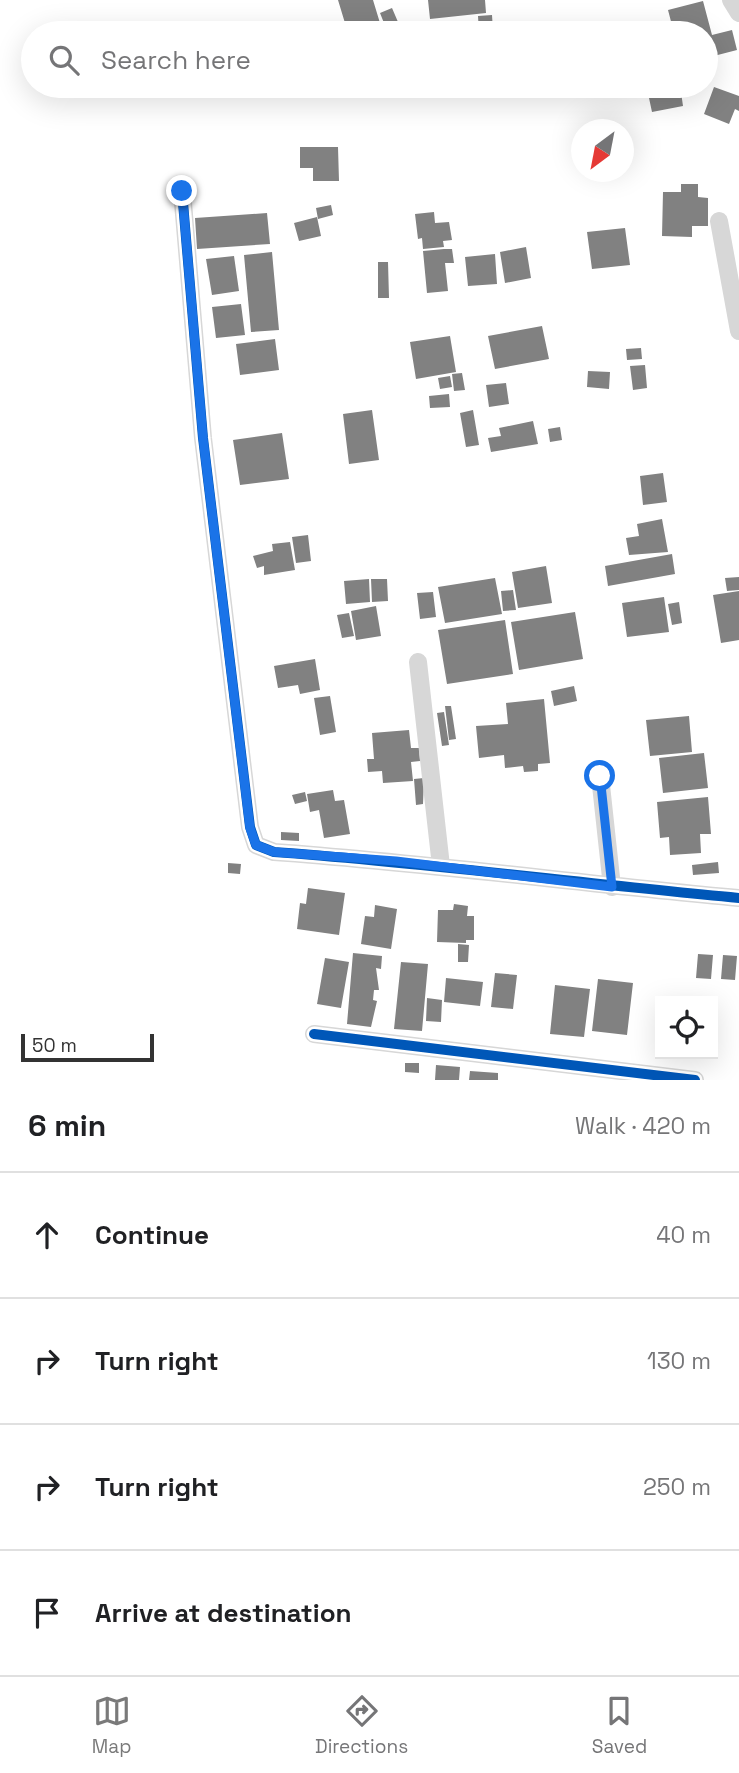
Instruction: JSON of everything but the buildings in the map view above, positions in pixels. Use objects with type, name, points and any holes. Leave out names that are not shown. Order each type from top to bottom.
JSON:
[{"type":"street","points":[[731,0],[739,13]]},
{"type":"street","points":[[182,191],[203,438],[253,840],[260,848],[274,852],[441,866],[612,887],[739,898]]},
{"type":"street","points":[[719,220],[739,331]]},
{"type":"street","points":[[418,662],[441,866]]},
{"type":"street","points":[[600,776],[612,887]]},
{"type":"street","points":[[314,1034],[695,1080]]},
{"type":"cycle path","points":[[182,191],[203,438],[250,827],[256,845],[274,852],[739,898]]},
{"type":"cycle path","points":[[314,1034],[695,1080]]},
{"type":"route","points":[[182,191],[203,438],[250,828],[256,845],[274,852],[396,861],[612,887],[600,776]]}]
